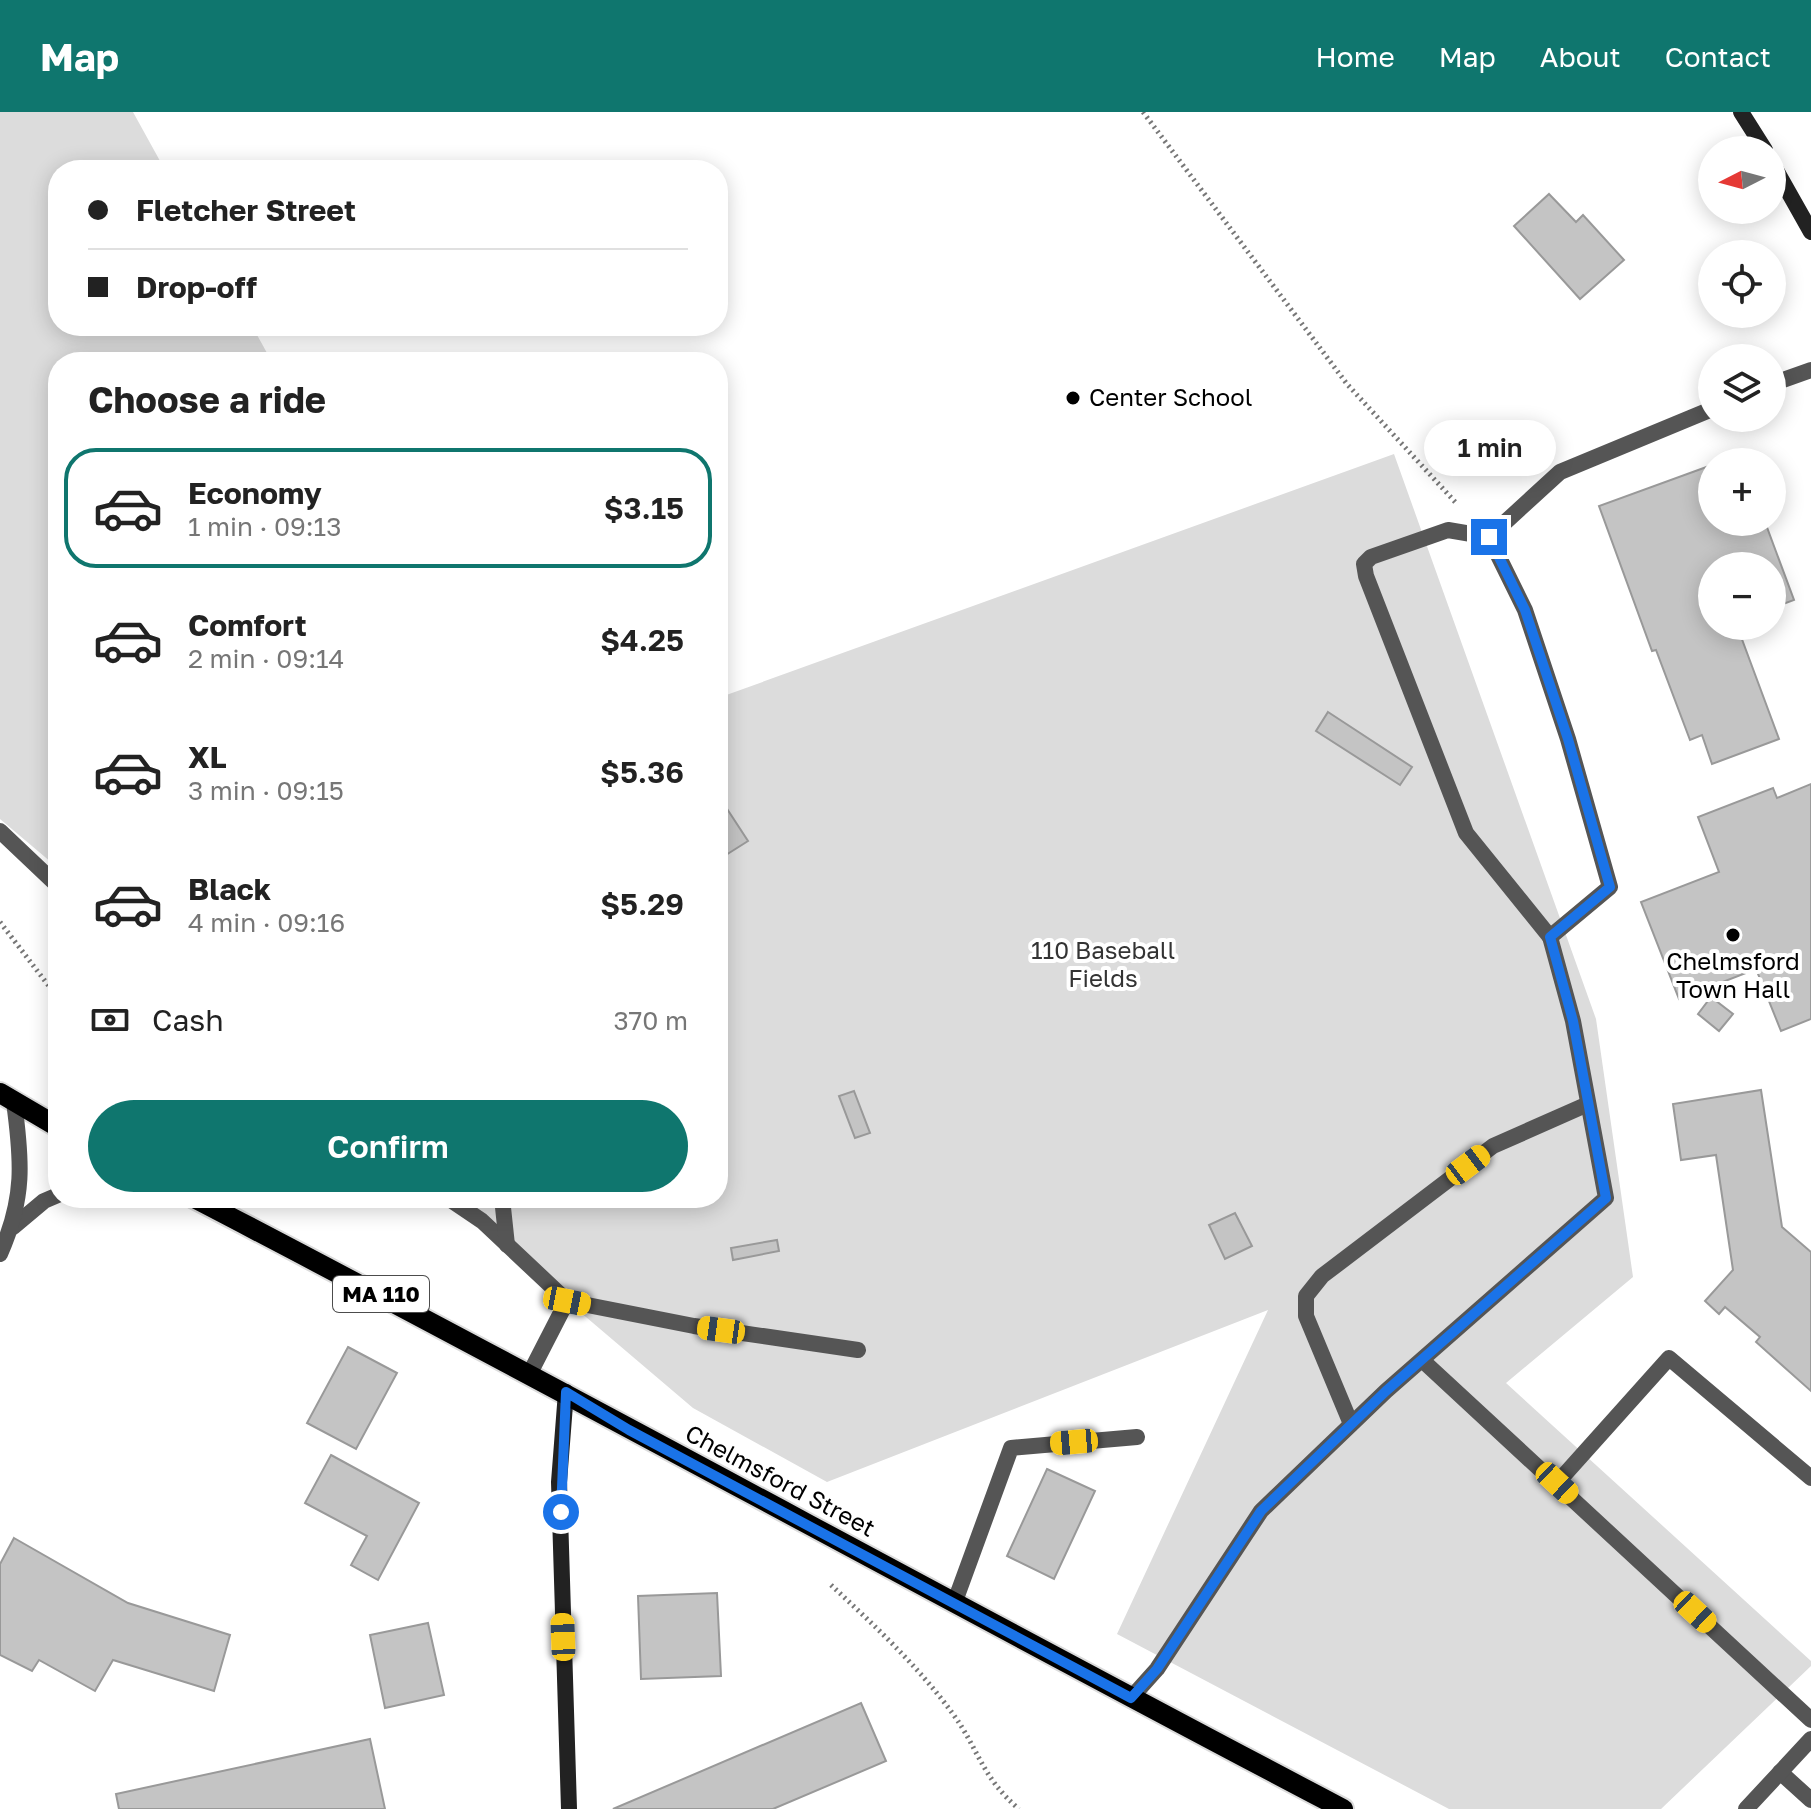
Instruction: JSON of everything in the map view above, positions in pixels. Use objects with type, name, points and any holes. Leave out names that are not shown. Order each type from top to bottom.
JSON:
[{"type":"main road","points":[[7,1098],[48,1121]]},
{"type":"main road","name":"Chelmsford Street","points":[[213,1208],[566,1392],[629,1430],[1343,1809]]},
{"type":"street","points":[[1741,112],[1756,136]]},
{"type":"street","points":[[1786,188],[1811,232]]},
{"type":"street","points":[[1786,379],[1811,370]]},
{"type":"street","points":[[1489,537],[1560,472],[1698,415]]},
{"type":"street","points":[[1131,1698],[1157,1669],[1261,1511],[1351,1424],[1606,1198],[1573,1021],[1550,937],[1466,833],[1366,576],[1364,564],[1371,557],[1448,530],[1489,537]]},
{"type":"street","points":[[1489,537],[1525,610],[1568,739],[1610,887],[1550,937]]},
{"type":"street","points":[[0,831],[48,877]]},
{"type":"street","points":[[0,1254],[13,1227],[21,1178],[7,1098]]},
{"type":"street","points":[[1351,1424],[1306,1316],[1306,1296],[1322,1276],[1493,1146],[1588,1104]]},
{"type":"street","points":[[13,1227],[48,1199]]},
{"type":"street","points":[[463,1208],[482,1221],[567,1301],[694,1326],[858,1350]]},
{"type":"street","points":[[503,1208],[507,1245]]},
{"type":"street","points":[[530,1373],[567,1301]]},
{"type":"street","points":[[1557,1483],[1669,1358],[1811,1478]]},
{"type":"street","points":[[1422,1360],[1811,1720]]},
{"type":"street","points":[[566,1392],[559,1482],[569,1809]]},
{"type":"street","points":[[954,1604],[1011,1448],[1137,1437]]},
{"type":"street","points":[[1746,1809],[1807,1748]]},
{"type":"street","points":[[1780,1772],[1811,1800]]},
{"type":"path","points":[[1143,112],[1347,384],[1489,537]]},
{"type":"path","points":[[0,922],[48,985]]},
{"type":"path","points":[[831,1585],[885,1634],[954,1716],[982,1769],[1019,1809]]},
{"type":"green space","points":[[0,112],[133,112],[159,160],[48,160],[48,336],[258,336],[266,352],[48,352],[48,860],[0,819]]},
{"type":"green space","name":"110 Baseball Fields","points":[[1394,454],[1596,1019],[1633,1277],[1506,1383],[1811,1661],[1811,1666],[1661,1809],[1449,1809],[1117,1634],[1268,1310],[827,1482],[693,1408],[458,1208],[728,1208],[728,694]]},
{"type":"building","points":[[1549,194],[1576,222],[1583,215],[1624,260],[1580,299],[1514,226]]},
{"type":"building","points":[[1698,470],[1698,536],[1770,536],[1776,552],[1698,552],[1698,640],[1742,640],[1779,739],[1712,764],[1702,735],[1690,740],[1656,650],[1652,651],[1599,506]]},
{"type":"building","points":[[1786,578],[1794,600],[1786,603]]},
{"type":"building","points":[[1328,712],[1412,767],[1400,785],[1316,731]]},
{"type":"building","name":"Chelmsford Town Hall","points":[[1811,784],[1811,1019],[1781,1031],[1756,969],[1679,999],[1641,902],[1719,872],[1698,817],[1773,788],[1777,798]]},
{"type":"building","points":[[728,810],[748,841],[728,854]]},
{"type":"building","points":[[1711,997],[1733,1014],[1719,1031],[1698,1014]]},
{"type":"building","points":[[1761,1090],[1782,1227],[1811,1252],[1811,1391],[1756,1342],[1760,1337],[1725,1307],[1719,1314],[1705,1301],[1733,1270],[1716,1155],[1681,1160],[1673,1104]]},
{"type":"building","points":[[854,1091],[870,1133],[855,1138],[839,1096]]},
{"type":"building","points":[[1235,1213],[1252,1246],[1225,1259],[1209,1225]]},
{"type":"building","points":[[777,1240],[779,1251],[733,1260],[731,1248]]},
{"type":"building","points":[[348,1347],[397,1373],[356,1449],[307,1423]]},
{"type":"building","points":[[331,1455],[419,1503],[378,1580],[351,1565],[367,1536],[305,1503]]},
{"type":"building","points":[[1047,1469],[1095,1491],[1054,1579],[1007,1556]]},
{"type":"building","points":[[14,1538],[128,1603],[230,1635],[214,1691],[113,1660],[95,1691],[39,1660],[32,1671],[0,1655],[0,1564]]},
{"type":"building","points":[[717,1593],[721,1676],[641,1679],[638,1596]]},
{"type":"building","points":[[428,1623],[444,1695],[385,1708],[370,1635]]},
{"type":"building","points":[[861,1703],[886,1761],[773,1809],[613,1809]]},
{"type":"building","points":[[370,1739],[385,1809],[119,1809],[116,1794]]},
{"type":"place","name":"Center School","points":[[1073,398]]},
{"type":"place","name":"Chelmsford Town Hall","points":[[1733,935]]},
{"type":"route","points":[[561,1512],[559,1482],[566,1392],[629,1430],[1131,1698],[1157,1669],[1261,1511],[1386,1391],[1606,1198],[1573,1021],[1550,937],[1610,887],[1568,739],[1525,610],[1489,537]]}]
